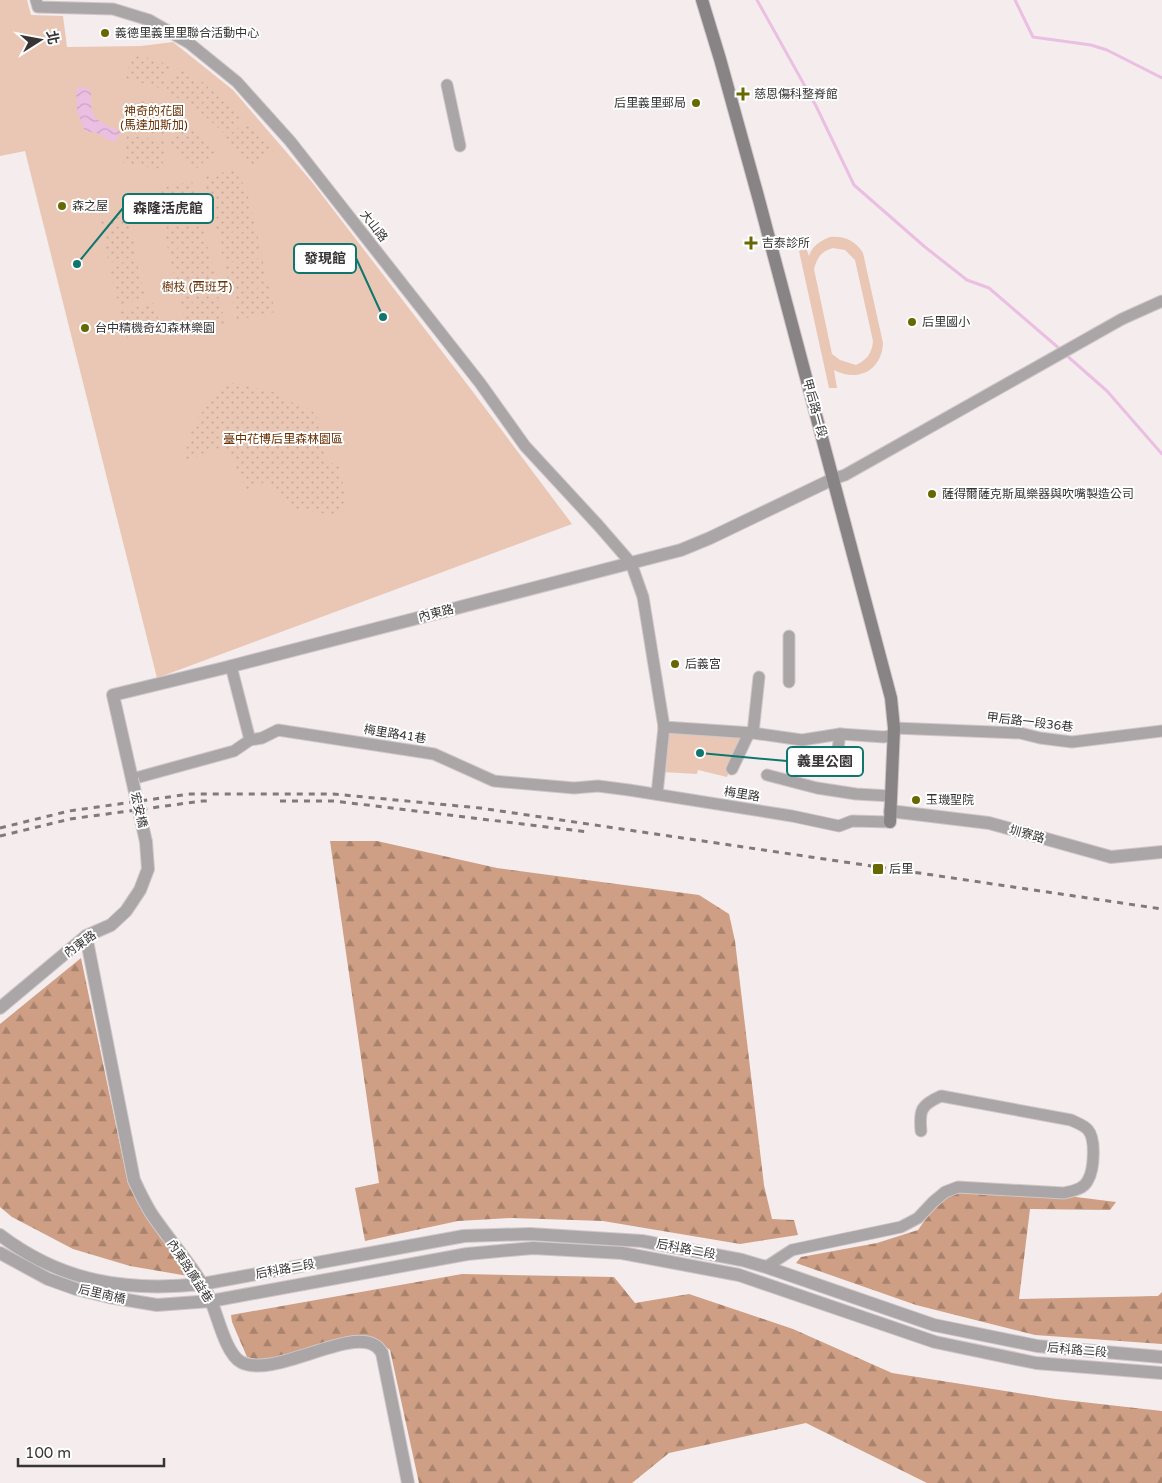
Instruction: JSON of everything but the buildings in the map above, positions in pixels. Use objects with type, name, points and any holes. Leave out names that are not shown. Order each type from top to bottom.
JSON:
[{"type":"main road","name":"甲后路一段","points":[[702,0],[760,200],[891,698],[894,731],[890,816]]},
{"type":"street","name":"大山路","points":[[36,0],[38,7],[113,9],[149,20],[189,44],[237,82],[290,141],[480,383],[525,446],[631,563]]},
{"type":"street","points":[[447,85],[460,146]]},
{"type":"street","points":[[833,480],[1122,319],[1162,300]]},
{"type":"street","name":"內東路","points":[[132,779],[113,695],[681,550],[833,480]]},
{"type":"street","points":[[631,563],[643,597],[664,727],[657,794]]},
{"type":"street","points":[[789,636],[789,682]]},
{"type":"street","points":[[231,666],[250,740]]},
{"type":"street","points":[[732,769],[751,733],[759,677]]},
{"type":"street","points":[[664,727],[751,733],[802,740],[840,734],[884,737],[894,731]]},
{"type":"street","name":"梅里路41巷","points":[[132,779],[234,751],[250,740],[262,738],[278,730],[434,754],[494,780],[574,788],[598,786],[657,794]]},
{"type":"street","name":"甲后路一段36巷","points":[[894,731],[1020,733],[1040,738],[1072,742],[1162,731]]},
{"type":"street","points":[[836,763],[840,734]]},
{"type":"street","points":[[767,775],[817,788],[856,794],[891,796]]},
{"type":"street","name":"宏安橋","points":[[132,779],[146,842]]},
{"type":"street","name":"梅里路","points":[[657,794],[792,816],[839,826],[852,821],[890,816]]},
{"type":"street","name":"圳寮路","points":[[890,816],[989,823],[1111,857],[1162,852]]},
{"type":"street","name":"內東路","points":[[0,1008],[86,936],[111,925],[126,911],[148,869],[146,842]]},
{"type":"street","name":"內東路廣益巷","points":[[86,936],[134,1180],[150,1212],[202,1284],[211,1301],[230,1350],[235,1358],[243,1363],[268,1365],[352,1342],[374,1344],[382,1352],[408,1483]]},
{"type":"street","points":[[766,1267],[792,1250],[901,1227],[918,1218],[945,1192],[958,1187],[1064,1193],[1081,1188],[1088,1181],[1091,1172],[1094,1147],[1092,1136],[1088,1129],[1071,1120],[941,1096],[929,1102],[922,1109],[920,1116],[921,1131]]},
{"type":"street","name":"后科路二段","points":[[202,1284],[464,1236],[530,1234],[642,1241],[742,1260],[934,1325],[1037,1346],[1162,1357]]},
{"type":"street","name":"后里南橋","points":[[0,1235],[18,1248],[66,1272],[94,1281],[117,1285],[175,1287],[202,1284]]},
{"type":"street","name":"后科路二段","points":[[211,1301],[467,1254],[534,1248],[622,1253],[740,1275],[935,1342],[1036,1363],[1162,1372]]},
{"type":"street","name":"后里南橋","points":[[0,1253],[48,1279],[109,1297],[157,1305],[211,1301]]},
{"type":"green space","name":"臺中花博后里森林園區","points":[[0,0],[27,0],[31,15],[63,16],[67,47],[141,46],[173,42],[233,90],[312,182],[572,524],[157,678],[25,151],[0,156]]},
{"type":"green space","points":[[133,53],[170,65],[163,89],[125,78]]},
{"type":"green space","points":[[178,68],[209,86],[197,108],[214,89],[242,115],[225,134],[197,109],[165,91]]},
{"type":"green space","name":"神奇的花園 (馬達加斯加)","points":[[142,97],[178,115],[165,139],[129,122]]},
{"type":"green space","points":[[248,120],[273,151],[251,168],[226,137]]},
{"type":"green space","points":[[188,121],[216,151],[195,170],[167,140]]},
{"type":"green space","points":[[127,135],[166,141],[162,169],[123,164]]},
{"type":"green space","points":[[233,170],[246,187],[255,227],[218,236],[203,177]]},
{"type":"green space","points":[[192,181],[206,240],[168,249],[154,190]]},
{"type":"green space","points":[[127,215],[137,256],[109,263],[99,222]]},
{"type":"green space","points":[[256,229],[262,255],[225,264],[218,238]]},
{"type":"green space","points":[[830,237],[849,240],[863,253],[883,343],[882,352],[878,360],[867,372],[852,375],[834,370],[837,388],[829,388],[799,251],[806,248],[809,256],[814,247]],"holes":[[[833,248],[845,250],[855,260],[873,341],[868,356],[856,365],[840,360],[832,354],[814,269],[818,258],[825,251]]]},
{"type":"green space","points":[[206,241],[213,268],[174,277],[168,250]]},
{"type":"green space","points":[[262,257],[268,284],[231,293],[225,266]]},
{"type":"green space","points":[[136,259],[146,298],[119,305],[109,266]]},
{"type":"green space","name":"樹枝 (西班牙)","points":[[213,269],[219,296],[181,305],[175,278]]},
{"type":"green space","points":[[269,285],[275,312],[237,320],[231,294]]},
{"type":"green space","points":[[219,297],[225,323],[188,331],[182,306]]},
{"type":"green space","points":[[154,303],[161,329],[125,338],[118,312]]},
{"type":"green space","points":[[226,382],[275,392],[302,408],[311,409],[318,419],[319,438],[327,460],[339,467],[348,504],[339,516],[297,509],[285,504],[267,481],[247,490],[225,447],[204,453],[191,462],[188,467],[186,456],[187,444],[191,433],[203,410]]},
{"type":"green space","points":[[669,731],[741,738],[727,777],[698,770],[697,774],[662,772]]},
{"type":"green space","points":[[330,841],[377,841],[497,868],[699,895],[729,914],[735,941],[764,1185],[772,1219],[794,1220],[798,1235],[740,1244],[603,1221],[512,1218],[458,1221],[365,1241],[355,1188],[379,1183]]},
{"type":"green space","points":[[81,958],[128,1183],[146,1216],[188,1276],[130,1266],[73,1249],[12,1217],[0,1207],[0,1024]]},
{"type":"green space","points":[[967,1188],[1004,1188],[1116,1202],[1110,1210],[1030,1209],[1019,1299],[1158,1296],[1162,1292],[1162,1344],[1035,1335],[916,1305],[796,1263],[801,1257],[877,1243],[918,1230],[941,1197]]},
{"type":"green space","points":[[462,1274],[614,1277],[635,1303],[689,1294],[793,1329],[892,1373],[1056,1399],[1162,1411],[1162,1483],[927,1483],[806,1423],[669,1453],[632,1483],[419,1483],[390,1350],[376,1340],[263,1361],[247,1357],[232,1322],[231,1315]]},
{"type":"water","points":[[86,87],[91,93],[92,109],[97,119],[121,132],[114,142],[97,133],[85,132],[77,111],[76,88]]},
{"type":"waterway","points":[[757,0],[816,106],[854,185],[925,247],[967,280],[989,288],[1061,350]]},
{"type":"waterway","points":[[1015,0],[1033,37],[1091,45],[1107,50],[1162,78]]},
{"type":"waterway","points":[[1065,354],[1107,391],[1162,454]]},
{"type":"railway","points":[[0,828],[69,811],[190,794],[333,794],[480,808],[1162,909]]},
{"type":"railway","points":[[0,836],[70,819],[212,801]]},
{"type":"railway","points":[[280,801],[334,801],[588,832]]},
{"type":"place","name":"義德里義里里聯合活動中心","points":[[105,33]]},
{"type":"place","name":"慈恩傷科整脊館","points":[[743,94]]},
{"type":"place","name":"后里義里郵局","points":[[696,103]]},
{"type":"place","name":"森之屋","points":[[62,206]]},
{"type":"place","name":"吉泰診所","points":[[751,243]]},
{"type":"place","name":"森隆活虎館","points":[[77,264]]},
{"type":"place","name":"發現館","points":[[383,317]]},
{"type":"place","name":"后里國小","points":[[912,322]]},
{"type":"place","name":"台中精機奇幻森林樂園","points":[[85,328]]},
{"type":"place","name":"薩得爾薩克斯風樂器與吹嘴製造公司","points":[[932,494]]},
{"type":"place","name":"后義宮","points":[[675,664]]},
{"type":"place","name":"義里公園","points":[[700,753]]},
{"type":"place","name":"玉璣聖院","points":[[916,800]]},
{"type":"place","name":"后里","points":[[878,869]]}]
